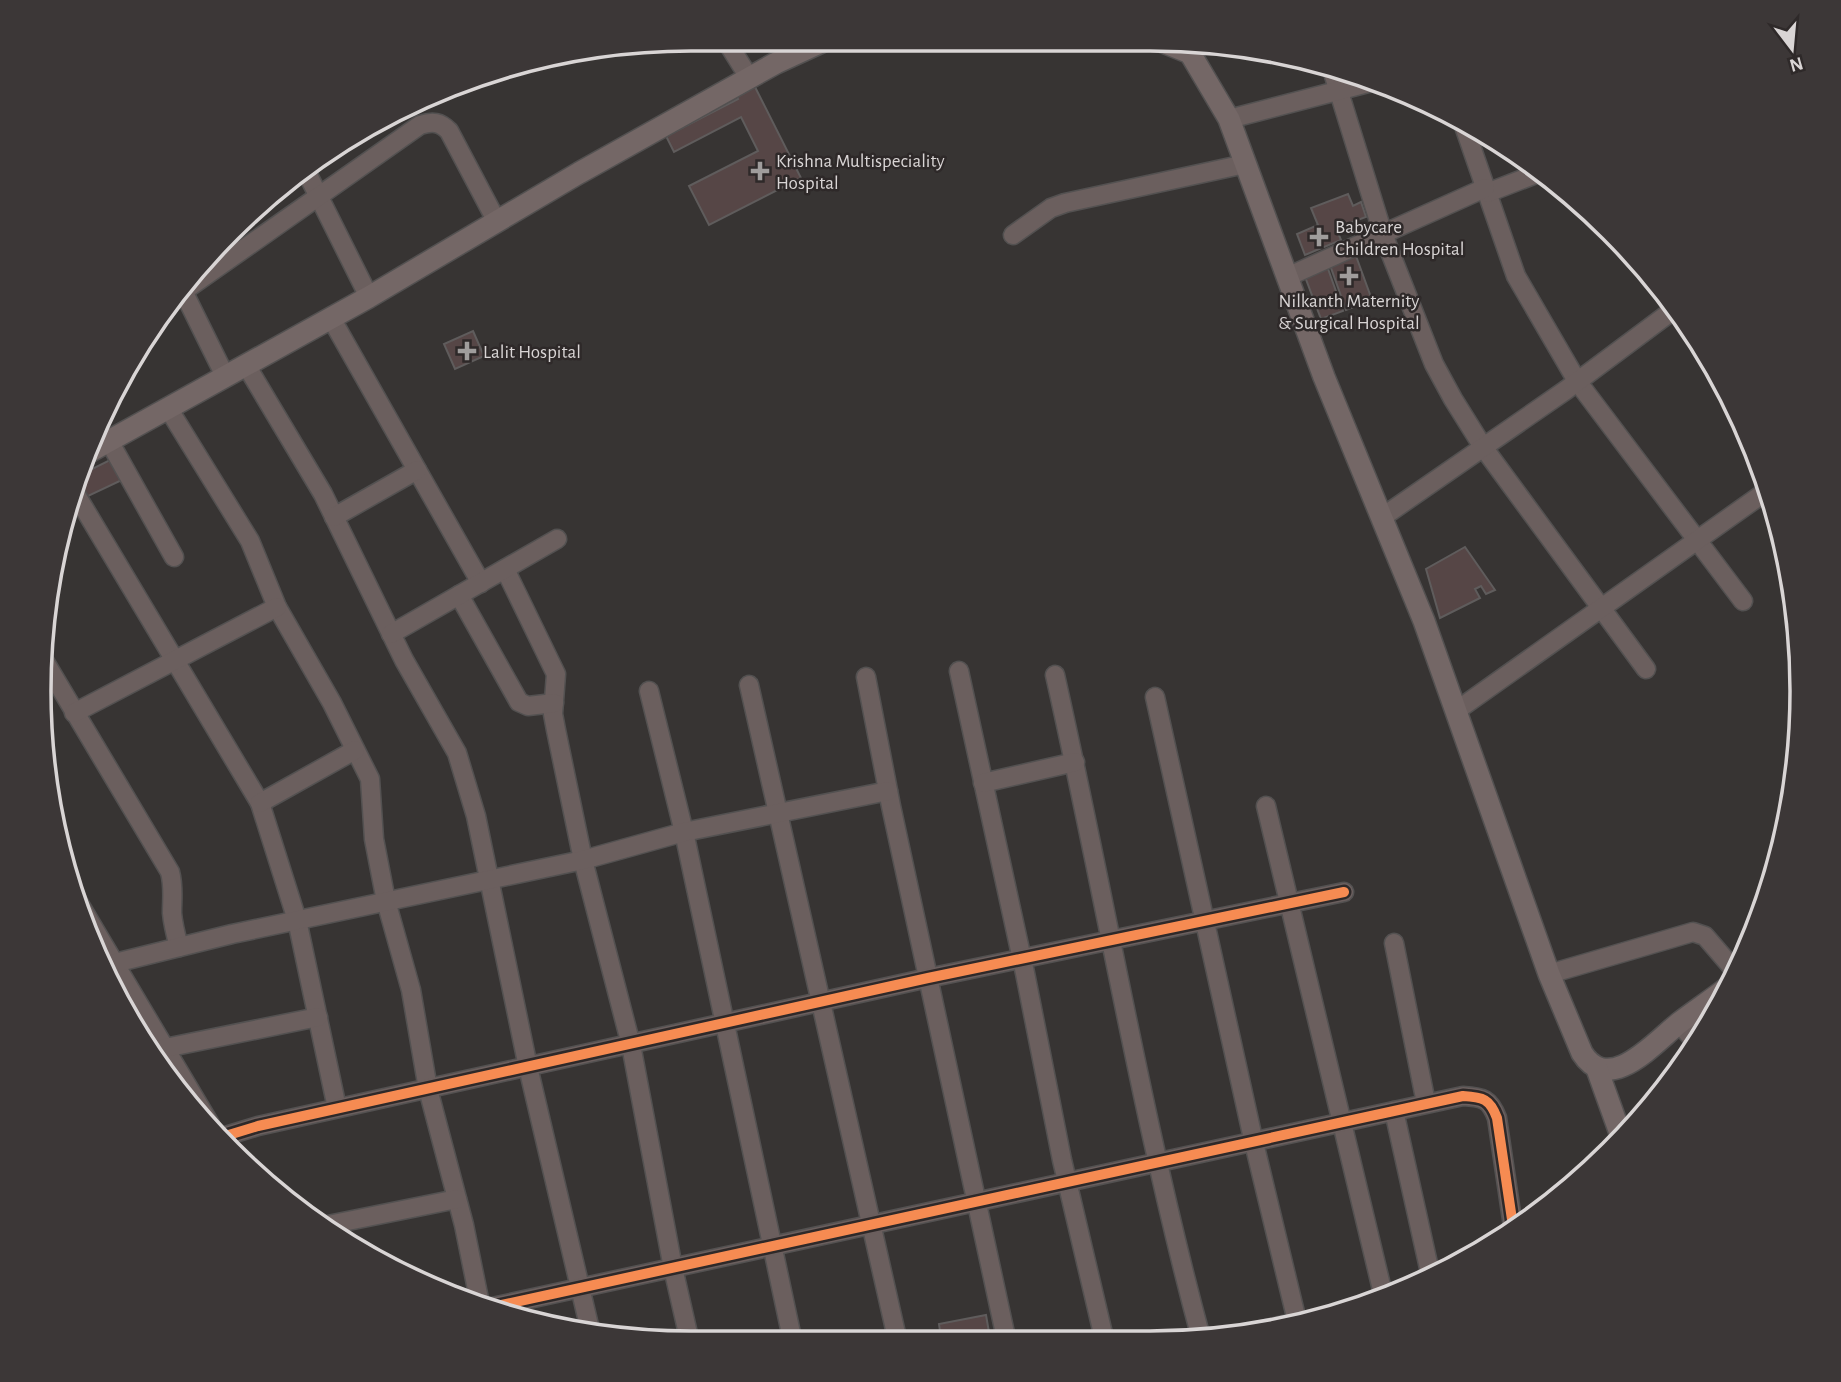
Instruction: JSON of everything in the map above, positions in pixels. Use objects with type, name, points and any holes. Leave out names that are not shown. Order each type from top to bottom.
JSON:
[{"type":"main road","points":[[100,444],[369,297],[802,51]]},
{"type":"main road","points":[[1193,52],[1229,119],[1324,377],[1424,621],[1549,974],[1581,1053],[1597,1069],[1618,1127]]},
{"type":"main road","points":[[1597,1069],[1615,1069],[1630,1063],[1710,1001]]},
{"type":"street","points":[[732,51],[750,79]]},
{"type":"street","points":[[1334,78],[1383,234],[1434,364],[1452,399],[1483,447],[1646,668]]},
{"type":"street","points":[[1229,119],[1358,86]]},
{"type":"street","points":[[202,278],[420,125],[431,121],[442,124],[449,131],[497,222]]},
{"type":"street","points":[[1467,135],[1516,276],[1577,382],[1742,601]]},
{"type":"street","points":[[1013,235],[1052,208],[1065,203],[1245,164]]},
{"type":"street","points":[[1287,277],[1486,191],[1530,176]]},
{"type":"street","points":[[309,177],[369,297]]},
{"type":"street","points":[[186,297],[225,376]]},
{"type":"street","points":[[1381,518],[1577,382],[1667,314]]},
{"type":"street","points":[[331,318],[481,583]]},
{"type":"street","points":[[246,365],[323,494],[391,634],[457,753],[476,816],[528,1067],[588,1323]]},
{"type":"street","points":[[168,408],[250,541],[276,607],[332,703],[370,779],[374,839],[386,901],[411,990],[428,1089],[479,1295]]},
{"type":"street","points":[[97,450],[174,557]]},
{"type":"street","points":[[334,517],[417,470]]},
{"type":"street","points":[[1456,711],[1759,496]]},
{"type":"street","points":[[80,502],[260,803],[297,920],[337,1108]]},
{"type":"street","points":[[391,634],[557,539]]},
{"type":"street","points":[[505,569],[556,674],[553,715],[555,730],[583,860],[631,1045],[687,1331]]},
{"type":"street","points":[[459,595],[519,702],[528,706],[554,703]]},
{"type":"street","points":[[74,713],[276,607]]},
{"type":"street","points":[[959,671],[1067,1183],[1102,1331]]},
{"type":"street","points":[[51,673],[170,872],[174,886],[173,926],[179,947]]},
{"type":"street","points":[[1055,675],[1174,1240],[1199,1329]]},
{"type":"street","points":[[866,677],[1004,1331]]},
{"type":"street","points":[[748,685],[896,1331]]},
{"type":"street","points":[[649,691],[727,1023],[790,1331]]},
{"type":"street","points":[[1155,697],[1254,1143],[1295,1314]]},
{"type":"street","points":[[260,803],[355,750]]},
{"type":"street","points":[[983,783],[1075,762]]},
{"type":"street","points":[[115,963],[297,920],[583,860],[684,832],[888,791]]},
{"type":"street","points":[[1266,806],[1382,1288]]},
{"type":"street","points":[[230,1135],[337,1108],[928,978],[1344,892]]},
{"type":"street","points":[[1549,974],[1693,932],[1705,936],[1729,964]]},
{"type":"street","points":[[100,938],[141,1018]]},
{"type":"street","points":[[1394,943],[1426,1103]]},
{"type":"street","points":[[161,1050],[318,1017]]},
{"type":"street","points":[[1679,1023],[1690,1035]]},
{"type":"street","points":[[507,1304],[1464,1096],[1480,1097],[1492,1106],[1497,1118],[1512,1219]]},
{"type":"street","points":[[1394,1111],[1429,1267]]},
{"type":"street","points":[[336,1223],[457,1199]]},
{"type":"building","points":[[754,85],[801,178],[709,225],[689,186],[758,151],[741,117],[674,152],[666,136],[738,99],[736,95]]},
{"type":"building","points":[[1348,194],[1353,206],[1361,202],[1366,217],[1336,228],[1341,240],[1305,255],[1297,234],[1318,225],[1311,208]]},
{"type":"building","points":[[1356,256],[1372,300],[1346,310],[1330,265]]},
{"type":"building","points":[[1327,266],[1343,311],[1321,319],[1304,274]]},
{"type":"building","points":[[473,331],[484,356],[455,369],[444,344]]},
{"type":"building","points":[[114,458],[124,479],[86,497],[83,491],[90,470]]},
{"type":"building","points":[[1465,547],[1495,590],[1486,594],[1481,586],[1475,589],[1480,598],[1440,618],[1426,569]]},
{"type":"building","points":[[986,1315],[989,1331],[940,1331],[939,1324]]},
{"type":"cycle path","points":[[230,1135],[258,1126],[928,978],[1344,892]]},
{"type":"cycle path","points":[[507,1304],[1463,1096],[1485,1100],[1497,1118],[1512,1219]]},
{"type":"place","name":"Krishna Multispeciality Hospital","points":[[760,171]]},
{"type":"place","name":"Babycare Children Hospital","points":[[1319,237]]},
{"type":"place","name":"Nilkanth Maternity & Surgical Hospital","points":[[1349,276]]},
{"type":"place","name":"Lalit Hospital","points":[[467,351]]}]
